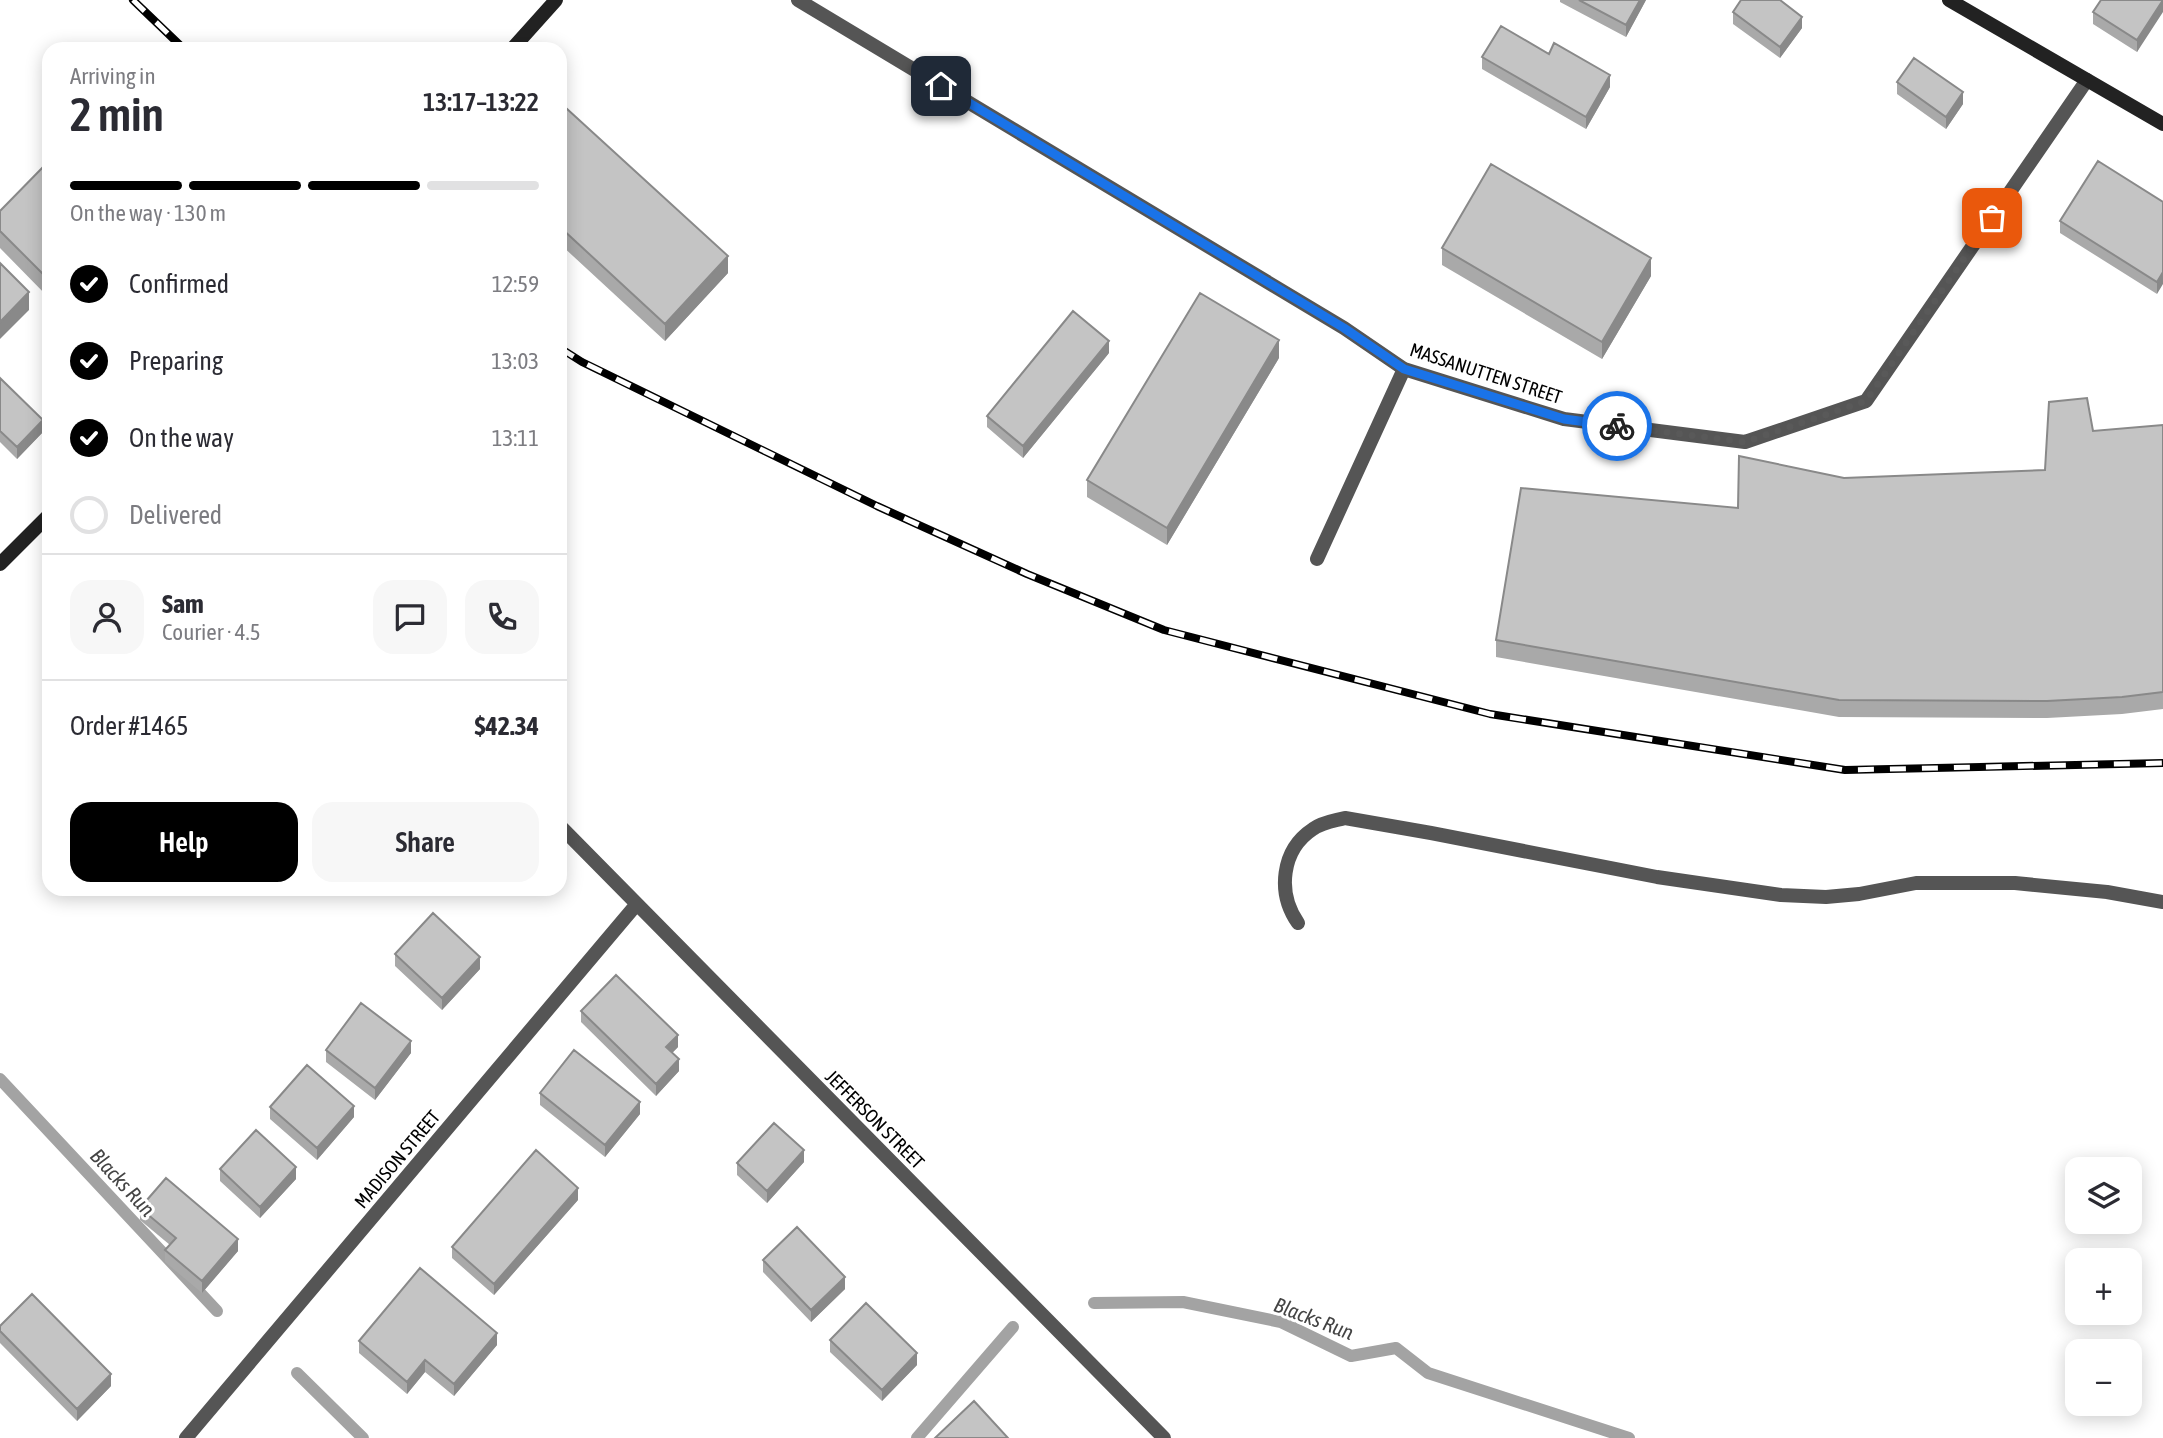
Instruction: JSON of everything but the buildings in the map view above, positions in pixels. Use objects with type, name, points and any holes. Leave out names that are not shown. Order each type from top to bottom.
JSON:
[{"type":"street","points":[[518,42],[556,0]]},
{"type":"street","name":"MASSANUTTEN STREET","points":[[798,0],[1344,328],[1404,369],[1564,419],[1745,442],[1866,401],[2087,80]]},
{"type":"street","points":[[1949,0],[2163,124]]},
{"type":"street","points":[[1317,559],[1404,369]]},
{"type":"street","points":[[0,564],[42,522]]},
{"type":"street","points":[[1298,923],[1290,910],[1285,891],[1286,872],[1292,854],[1299,842],[1313,829],[1345,818],[1431,832],[1657,877],[1781,895],[1826,897],[1859,894],[1916,883],[2015,883],[2107,892],[2163,902]]},
{"type":"street","name":"JEFFERSON STREET","points":[[567,833],[1164,1438]]},
{"type":"street","name":"MADISON STREET","points":[[186,1438],[636,905]]},
{"type":"waterway","name":"Blacks Run","points":[[0,1079],[217,1311]]},
{"type":"waterway","name":"Blacks Run","points":[[1094,1303],[1183,1302],[1281,1322],[1351,1356],[1396,1348],[1428,1373],[1629,1438]]},
{"type":"waterway","name":"Blacks Run","points":[[917,1438],[1013,1327]]},
{"type":"waterway","name":"Blacks Run","points":[[297,1373],[363,1438]]},
{"type":"railway","points":[[133,0],[177,42]]},
{"type":"railway","points":[[567,352],[877,506],[1027,574],[1164,630],[1490,714],[1845,770],[2163,763]]},
{"type":"way so far","points":[[1617,426],[1745,442],[1866,401],[1992,218]]},
{"type":"route","points":[[941,86],[1344,328],[1404,369],[1564,419],[1617,426]]}]
